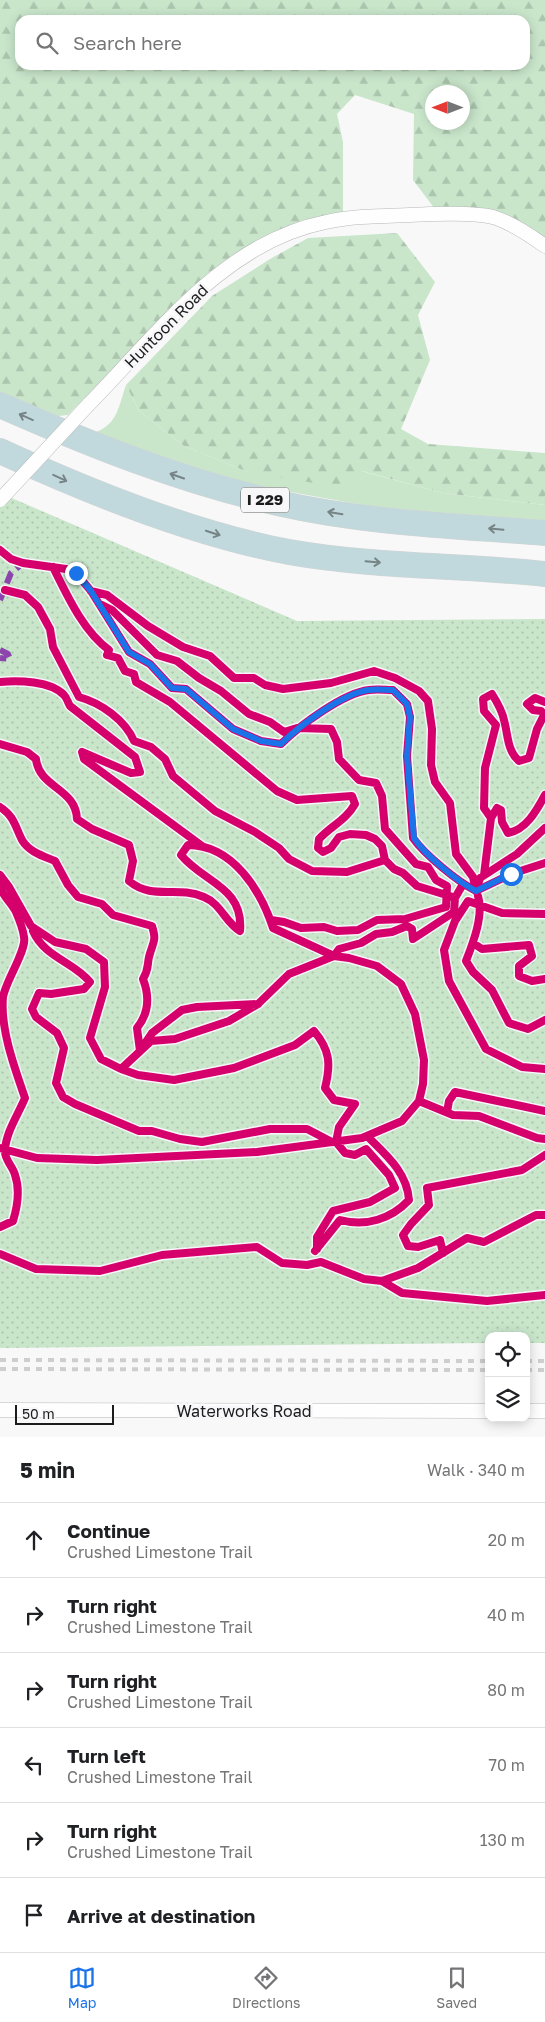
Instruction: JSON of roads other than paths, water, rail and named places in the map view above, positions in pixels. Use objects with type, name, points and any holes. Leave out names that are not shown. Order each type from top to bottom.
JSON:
[{"type":"highway","name":"I 229","points":[[0,406],[80,441],[134,461],[195,482],[279,504],[353,516],[545,533]]},
{"type":"highway","points":[[0,451],[70,483],[165,517],[235,540],[279,550],[356,561],[545,574]]},
{"type":"street","name":"Huntoon Road","points":[[0,500],[182,305],[212,279],[268,242],[298,230],[326,222],[427,214],[495,217],[545,246]]},
{"type":"street","name":"Waterworks Road","points":[[0,1410],[485,1411]]},
{"type":"street","points":[[530,1411],[545,1411]]},
{"type":"railway","points":[[0,1360],[485,1361]]},
{"type":"railway","points":[[530,1361],[545,1361]]},
{"type":"railway","points":[[0,1369],[485,1370]]},
{"type":"railway","points":[[530,1370],[545,1370]]}]
